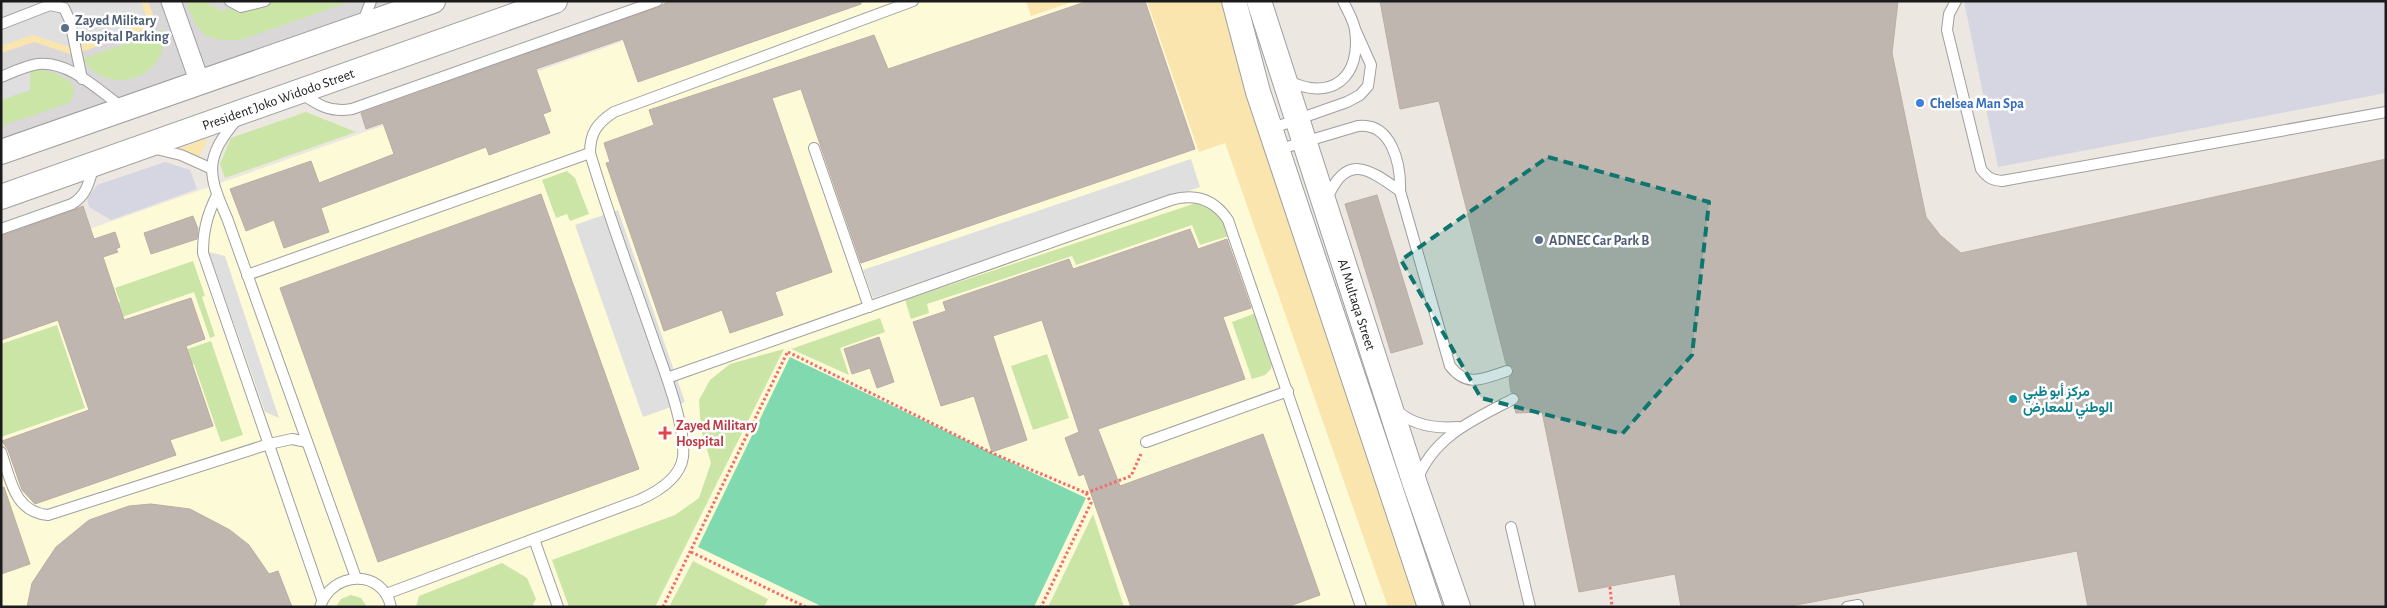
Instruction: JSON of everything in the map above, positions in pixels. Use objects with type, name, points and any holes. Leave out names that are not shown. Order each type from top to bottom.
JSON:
[{"type":"street","points":[[171,1],[200,83]]},
{"type":"street","points":[[1,152],[433,1]]},
{"type":"street","name":"President Joko Widodo Street","points":[[1,197],[147,147],[299,91],[555,1]]},
{"type":"street","name":"Al Multaqa Street","points":[[1234,1],[1273,140],[1430,607]]},
{"type":"street","name":"Al Multaqa Street","points":[[1259,1],[1415,484],[1458,607]]},
{"type":"lane","points":[[230,1],[241,7],[265,1]]},
{"type":"lane","points":[[361,26],[371,1]]},
{"type":"lane","points":[[299,91],[328,110],[339,112],[352,109],[657,1]]},
{"type":"lane","points":[[386,594],[653,494],[677,473],[683,458],[682,443],[667,378],[590,153],[590,141],[594,129],[602,120],[614,112],[913,1]]},
{"type":"lane","points":[[1273,140],[1301,131],[1360,95],[1368,86],[1371,64],[1343,1]]},
{"type":"lane","points":[[1956,1],[1949,14],[1947,30],[1981,169],[1987,177],[1993,180],[2002,181],[2386,112]]},
{"type":"lane","points":[[1,24],[50,5],[64,8],[70,21],[82,78]]},
{"type":"lane","points":[[1283,78],[1309,89],[1330,87],[1341,82],[1349,73],[1353,62],[1355,29]]},
{"type":"lane","points":[[1,77],[30,66],[48,64],[66,69],[82,78],[125,109]]},
{"type":"lane","points":[[244,112],[224,135],[210,168],[217,195],[356,578]]},
{"type":"lane","points":[[1273,140],[1301,131],[1367,125],[1376,127],[1389,140],[1400,173],[1400,191],[1450,366],[1457,375],[1466,380],[1475,381],[1507,371]]},
{"type":"lane","points":[[147,147],[181,155],[210,168]]},
{"type":"lane","points":[[814,148],[869,307]]},
{"type":"lane","points":[[247,274],[590,153]]},
{"type":"lane","points":[[1,229],[79,200],[88,185],[94,164]]},
{"type":"lane","points":[[1324,204],[1333,184],[1342,175],[1355,169],[1369,170],[1400,191]]},
{"type":"lane","points":[[217,195],[208,212],[203,233],[203,253],[321,603]]},
{"type":"lane","points":[[667,378],[1171,200],[1184,196],[1198,197],[1220,209],[1228,220],[1361,607]]},
{"type":"lane","points":[[1146,442],[1288,391]]},
{"type":"lane","points":[[1415,484],[1432,452],[1459,427],[1513,399]]},
{"type":"lane","points":[[1389,403],[1398,412],[1421,425],[1433,428],[1459,427]]},
{"type":"lane","points":[[1,452],[21,503],[29,510],[48,515],[268,444],[292,439],[307,442]]},
{"type":"lane","points":[[1511,527],[1530,607]]},
{"type":"lane","points":[[534,539],[558,607]]},
{"type":"lane","points":[[321,603],[336,584],[346,579],[356,578],[368,580],[386,594],[391,607]]},
{"type":"lane","points":[[1847,607],[1858,605]]},
{"type":"path","points":[[663,607],[788,352],[992,453],[1086,493],[1091,503],[1041,607]]},
{"type":"path","points":[[1086,493],[1131,476],[1146,442]]},
{"type":"path","points":[[691,552],[806,607]]},
{"type":"path","points":[[1610,587],[1612,607]]},
{"type":"highlighted area","points":[[1548,157],[1709,202],[1692,355],[1622,434],[1481,398],[1401,260]]},
{"type":"shaded area","points":[[1,1],[402,1],[1,142]]},
{"type":"shaded area","name":"Zayed Military Hospital Parking","points":[[1,1],[141,1],[148,21],[73,48],[33,35],[1,46]]},
{"type":"shaded area","name":"Zayed Military Hospital","points":[[738,1],[1181,1],[1390,607],[1,607],[1,260]]},
{"type":"shaded area","points":[[1964,1],[2386,1],[2386,93],[1998,167]]},
{"type":"shaded area","points":[[30,71],[30,90],[1,100],[1,80]]},
{"type":"shaded area","points":[[1191,159],[1200,187],[873,298],[863,270]]},
{"type":"shaded area","points":[[165,162],[190,170],[197,189],[111,220],[89,207],[87,199],[97,185]]},
{"type":"shaded area","points":[[618,210],[685,402],[643,417],[575,225]]},
{"type":"shaded area","points":[[209,252],[225,256],[279,418],[265,412]]},
{"type":"green space","points":[[186,1],[203,1],[222,11],[250,1],[352,1],[240,40],[228,40],[204,34],[194,22]]},
{"type":"green space","points":[[163,30],[163,47],[158,60],[148,71],[135,78],[121,80],[107,78],[94,71],[83,59]]},
{"type":"green space","points":[[43,70],[55,73],[72,83],[74,93],[69,103],[1,126],[1,100],[30,90],[30,71]]},
{"type":"green space","points":[[306,112],[356,132],[225,178],[220,164],[231,138]]},
{"type":"green space","points":[[567,171],[575,178],[589,214],[570,221],[567,214],[556,218],[542,180]]},
{"type":"green space","points":[[1199,202],[1218,211],[1232,235],[1200,245],[1192,225],[1076,265],[1072,256],[927,304],[929,313],[911,319],[905,300]]},
{"type":"green space","points":[[193,261],[205,296],[202,297],[215,336],[210,338],[194,292],[65,337],[60,322],[120,302],[115,288]]},
{"type":"green space","points":[[1256,313],[1272,360],[1271,369],[1265,375],[1252,379],[1232,322]]},
{"type":"green space","points":[[880,318],[885,332],[840,348],[849,375],[791,349]]},
{"type":"green space","points":[[57,325],[85,408],[1,437],[1,344]]},
{"type":"green space","points":[[211,341],[243,435],[221,442],[194,364],[130,386],[125,371]]},
{"type":"green space","points":[[784,349],[655,607],[569,607],[552,560],[675,515],[699,498],[711,463],[701,430],[699,400],[710,380],[730,364]]},
{"type":"green space","points":[[1047,354],[1069,418],[1033,430],[1011,366]]},
{"type":"green space","points":[[790,357],[1086,498],[1034,607],[823,607],[698,547]]},
{"type":"green space","points":[[1093,514],[1124,607],[1048,607]]},
{"type":"green space","points":[[693,561],[768,599],[764,607],[669,607]]},
{"type":"green space","points":[[502,563],[527,578],[536,599],[533,604],[534,607],[416,607],[419,596]]},
{"type":"green space","points":[[351,595],[361,598],[367,607],[336,607],[341,599]]},
{"type":"sand","name":"Zayed Military Hospital Parking","points":[[1,1],[148,1],[157,25],[73,55],[34,42],[1,53]]},
{"type":"sand","points":[[1026,1],[1075,1],[1031,16]]},
{"type":"sand","points":[[1147,1],[1228,1],[1419,607],[1388,607],[1225,143],[1199,152]]},
{"type":"sand","points":[[208,138],[199,157],[180,148]]},
{"type":"building","points":[[669,1],[861,1],[861,4],[638,82],[623,39],[536,69],[551,111],[543,114],[550,133],[489,155],[486,147],[321,208],[329,232],[284,248],[274,220],[246,231],[230,189],[311,161],[319,183],[394,154],[383,123],[366,129],[361,113],[659,7]]},
{"type":"building","points":[[1088,1],[1145,1],[1195,149],[861,263],[801,89],[772,98],[832,272],[775,292],[783,315],[730,333],[722,310],[664,331],[606,163],[610,162],[604,143],[654,125],[649,110],[874,35],[888,69]]},
{"type":"building","name":"مركز أبو ظبي الوطني للمعارض","points":[[1380,1],[1898,1],[1892,53],[1926,217],[1940,235],[1961,253],[2386,159],[2386,607],[2088,607],[2077,551],[1786,607],[1681,607],[1675,574],[1579,592],[1542,412],[1516,413],[1514,406],[1520,399],[1517,394],[1511,392],[1509,378],[1514,369],[1506,364],[1439,101],[1400,109]]},
{"type":"building","points":[[541,194],[639,469],[378,562],[280,288]]},
{"type":"building","points":[[1377,195],[1423,344],[1391,353],[1345,204]]},
{"type":"building","points":[[83,206],[94,239],[115,232],[120,247],[116,249],[118,252],[103,257],[124,320],[191,298],[205,339],[186,346],[213,426],[170,440],[176,455],[35,504],[22,490],[8,450],[2,441],[89,410],[58,320],[1,340],[1,236]]},
{"type":"building","points":[[193,216],[198,229],[197,239],[151,254],[144,233]]},
{"type":"building","points":[[1190,229],[1198,249],[1227,239],[1251,308],[1223,317],[1245,379],[1098,429],[1120,486],[1263,434],[1320,595],[1287,607],[1131,607],[1084,474],[1079,476],[1065,438],[1079,432],[1042,320],[993,336],[1027,440],[992,452],[974,396],[941,406],[913,322],[946,311],[943,302],[1069,259],[1073,269]]},
{"type":"building","points":[[879,337],[894,382],[877,388],[870,368],[852,374],[844,349]]},
{"type":"building","points":[[4,487],[30,564],[1,574],[1,488]]},
{"type":"building","points":[[151,504],[190,509],[230,530],[249,545],[269,574],[278,571],[292,607],[27,607],[32,583],[56,547],[89,520],[129,506]]},
{"type":"place","name":"Zayed Military Hospital Parking","points":[[65,28]]},
{"type":"place","name":"Chelsea Man Spa","points":[[1920,103]]},
{"type":"place","name":"ADNEC Car Park B","points":[[1539,240]]},
{"type":"place","name":"مركز أبو ظبي الوطني للمعارض","points":[[2013,399]]},
{"type":"place","name":"Zayed Military Hospital","points":[[665,433]]}]
